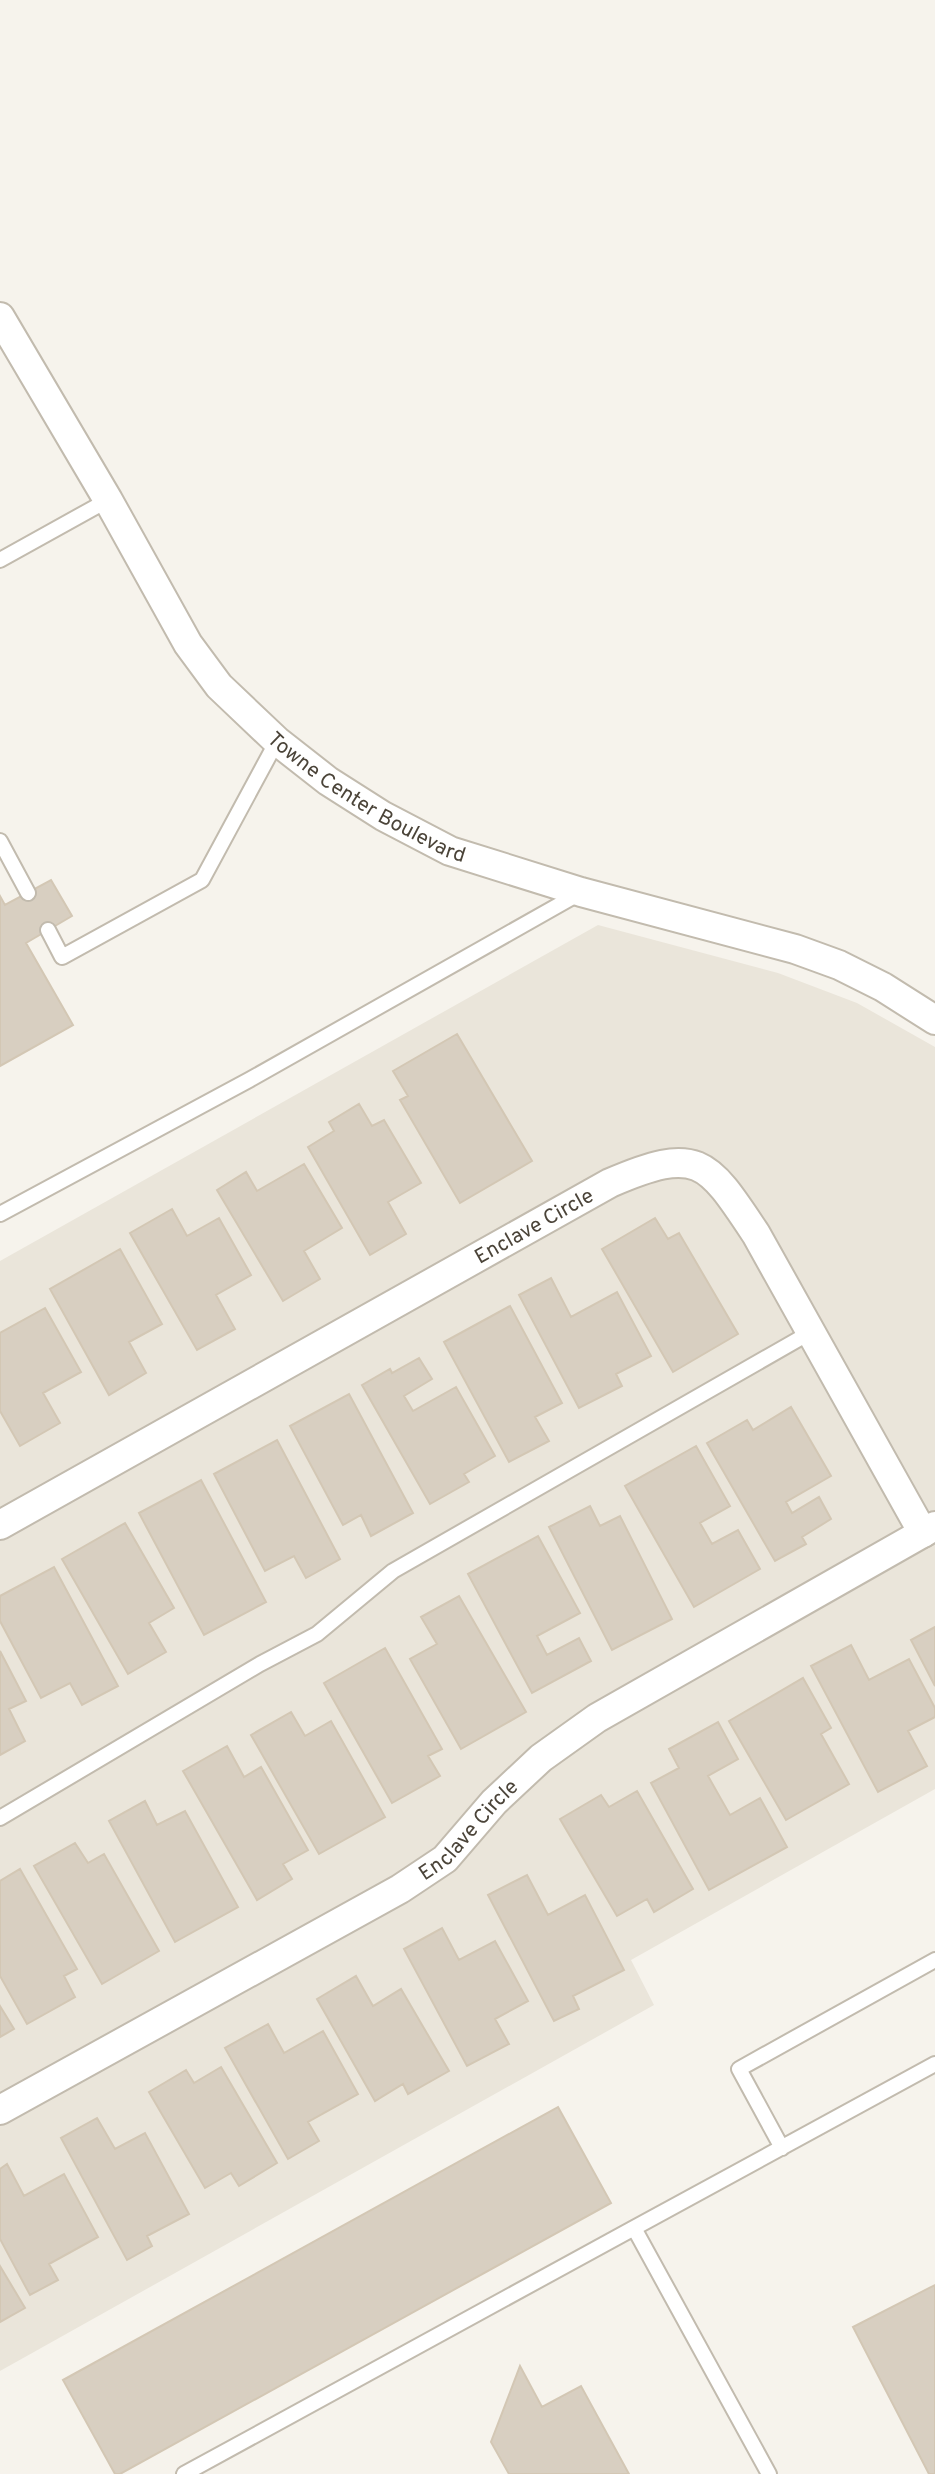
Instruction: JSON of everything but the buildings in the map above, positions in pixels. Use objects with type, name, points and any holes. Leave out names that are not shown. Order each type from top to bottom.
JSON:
[{"type":"street","name":"Towne Center Boulevard","points":[[0,317],[108,500],[188,644],[219,686],[277,741],[339,788],[383,816],[450,851],[581,892],[795,949],[839,965],[883,987],[935,1020]]},
{"type":"street","name":"Enclave Circle","points":[[0,1525],[588,1195],[647,1167],[668,1163],[697,1165],[712,1174],[729,1193],[756,1234],[811,1332],[929,1529],[597,1718],[541,1758],[494,1802],[445,1859],[400,1889],[0,2110]]},
{"type":"lane","points":[[0,560],[108,500]]},
{"type":"lane","points":[[48,930],[62,957],[202,880],[277,741]]},
{"type":"lane","points":[[0,841],[28,893]]},
{"type":"lane","points":[[0,1214],[249,1080],[581,892]]},
{"type":"lane","points":[[0,1818],[260,1664],[317,1634],[393,1571],[811,1332]]},
{"type":"lane","points":[[782,2148],[739,2069],[935,1960]]},
{"type":"lane","points":[[184,2474],[935,2064]]},
{"type":"lane","points":[[634,2228],[769,2474]]},
{"type":"shaded area","points":[[598,925],[778,973],[857,1003],[935,1047],[935,1789],[631,1960],[654,2005],[0,2371],[0,1261]]}]
